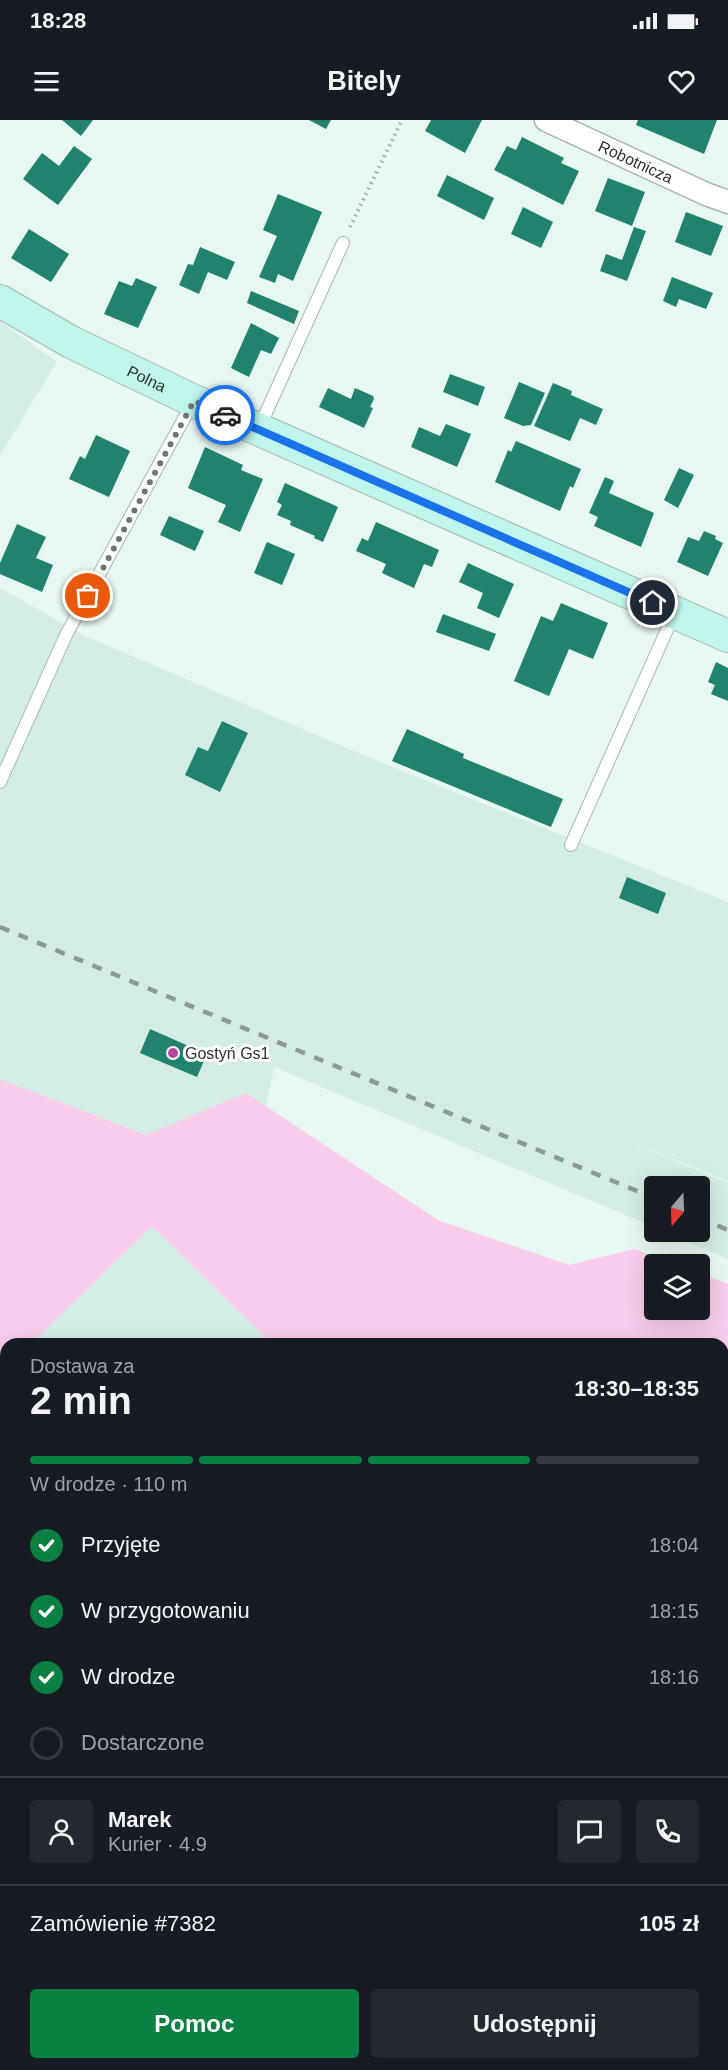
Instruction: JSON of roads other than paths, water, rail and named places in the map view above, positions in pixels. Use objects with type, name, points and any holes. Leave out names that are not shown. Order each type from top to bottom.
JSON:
[{"type":"street","name":"Robotnicza","points":[[546,120],[728,202]]},
{"type":"street","name":"Polna","points":[[0,301],[71,342],[194,401],[728,636]]},
{"type":"lane","points":[[258,429],[343,243]]},
{"type":"lane","points":[[0,782],[66,635],[194,401]]},
{"type":"lane","points":[[571,844],[674,613]]},
{"type":"railway","points":[[0,927],[644,1194]]},
{"type":"railway","points":[[710,1223],[728,1230]]},
{"type":"place","name":"Gostyń Gs1","points":[[173,1053]]}]
